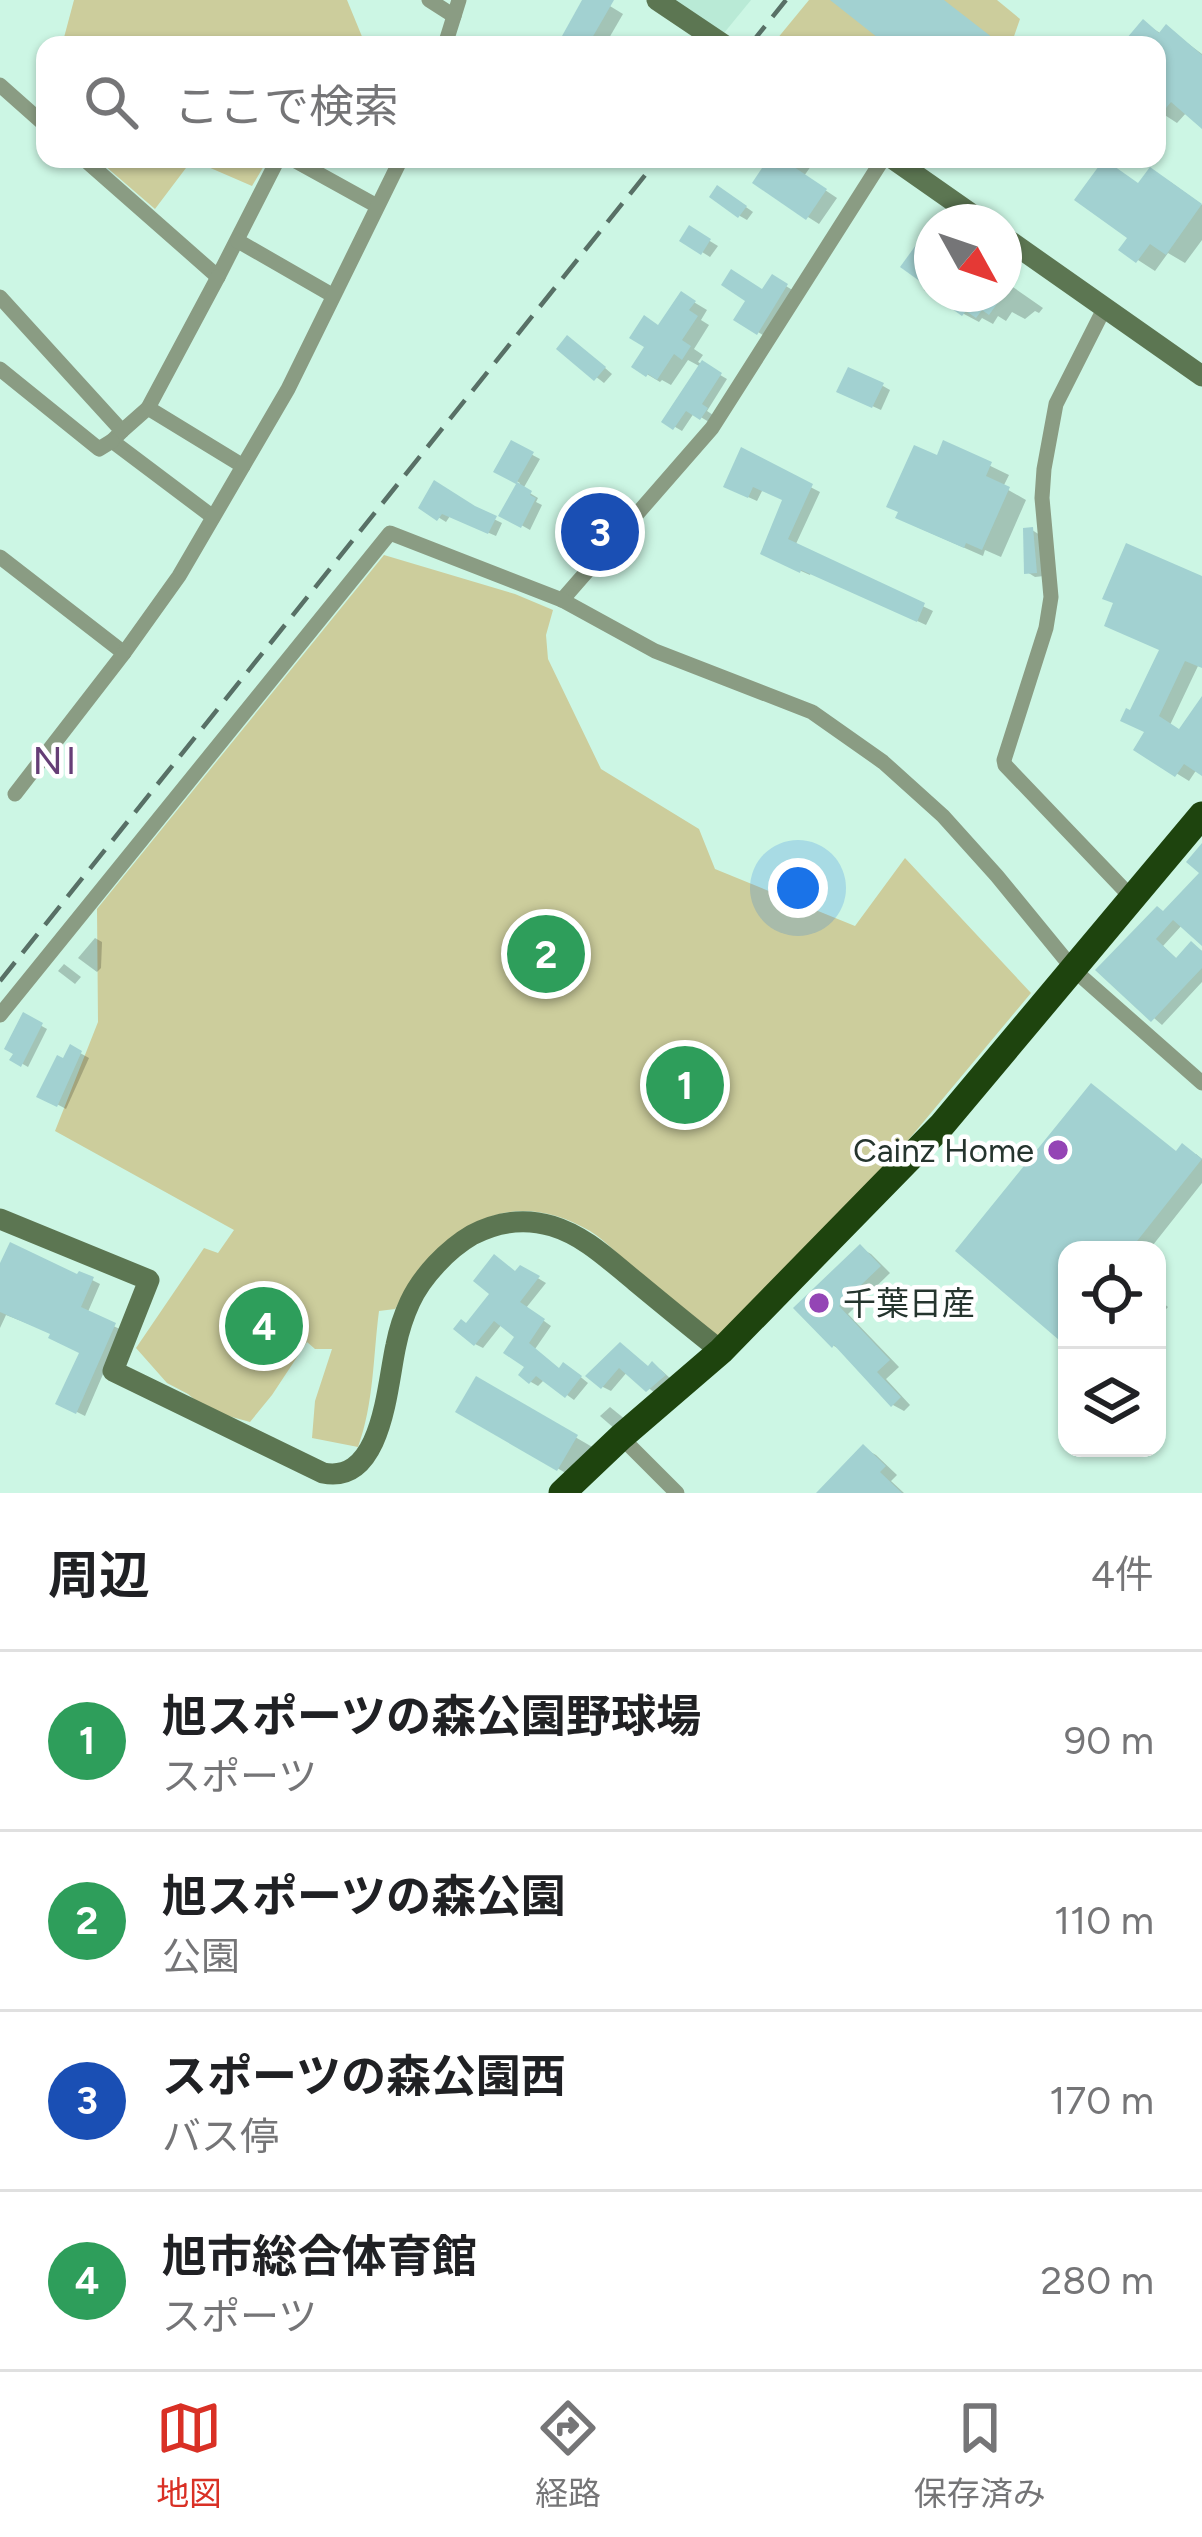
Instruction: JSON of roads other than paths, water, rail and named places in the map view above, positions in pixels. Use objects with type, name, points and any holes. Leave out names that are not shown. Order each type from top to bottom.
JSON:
[{"type":"highway","points":[[562,1493],[721,1351],[942,1125],[1202,815]]},
{"type":"street","points":[[429,0],[456,8]]},
{"type":"street","points":[[657,0],[711,36]]},
{"type":"street","points":[[0,85],[36,116]]},
{"type":"street","points":[[94,168],[218,277]]},
{"type":"street","points":[[0,369],[99,449],[117,436],[148,408],[274,168]]},
{"type":"street","points":[[308,168],[377,206]]},
{"type":"street","points":[[15,794],[178,576],[288,389],[396,168]]},
{"type":"street","points":[[562,600],[712,428],[877,168]]},
{"type":"street","points":[[906,168],[957,204]]},
{"type":"street","points":[[238,241],[332,295]]},
{"type":"street","points":[[1022,249],[1202,376]]},
{"type":"street","points":[[0,297],[117,436],[213,517]]},
{"type":"street","points":[[1105,307],[1056,404],[1042,498],[1051,597],[1046,628],[1004,760],[1133,899]]},
{"type":"street","points":[[148,408],[243,466]]},
{"type":"street","points":[[0,1015],[390,533],[562,600],[655,650],[812,712],[883,762],[943,817],[1074,970],[1202,1083]]},
{"type":"street","points":[[0,557],[124,653]]},
{"type":"street","points":[[0,1219],[149,1280],[113,1371],[323,1473],[334,1475],[355,1467],[379,1432],[397,1340],[412,1296],[464,1240],[498,1224],[533,1222],[584,1240],[721,1351]]},
{"type":"street","points":[[621,1437],[677,1493]]},
{"type":"railway","points":[[757,36],[786,0]]},
{"type":"railway","points":[[0,981],[651,168]]},
{"type":"place","name":"スポーツの森公園西","points":[[600,532]]},
{"type":"place","name":"旭スポーツの森公園","points":[[546,954]]},
{"type":"place","name":"旭スポーツの森公園野球場","points":[[685,1085]]},
{"type":"place","name":"Cainz Home","points":[[1058,1150]]},
{"type":"place","name":"千葉日産","points":[[819,1303]]},
{"type":"place","name":"旭市総合体育館","points":[[264,1326]]},
{"type":"district","name":"NI","points":[[56,760]]}]
